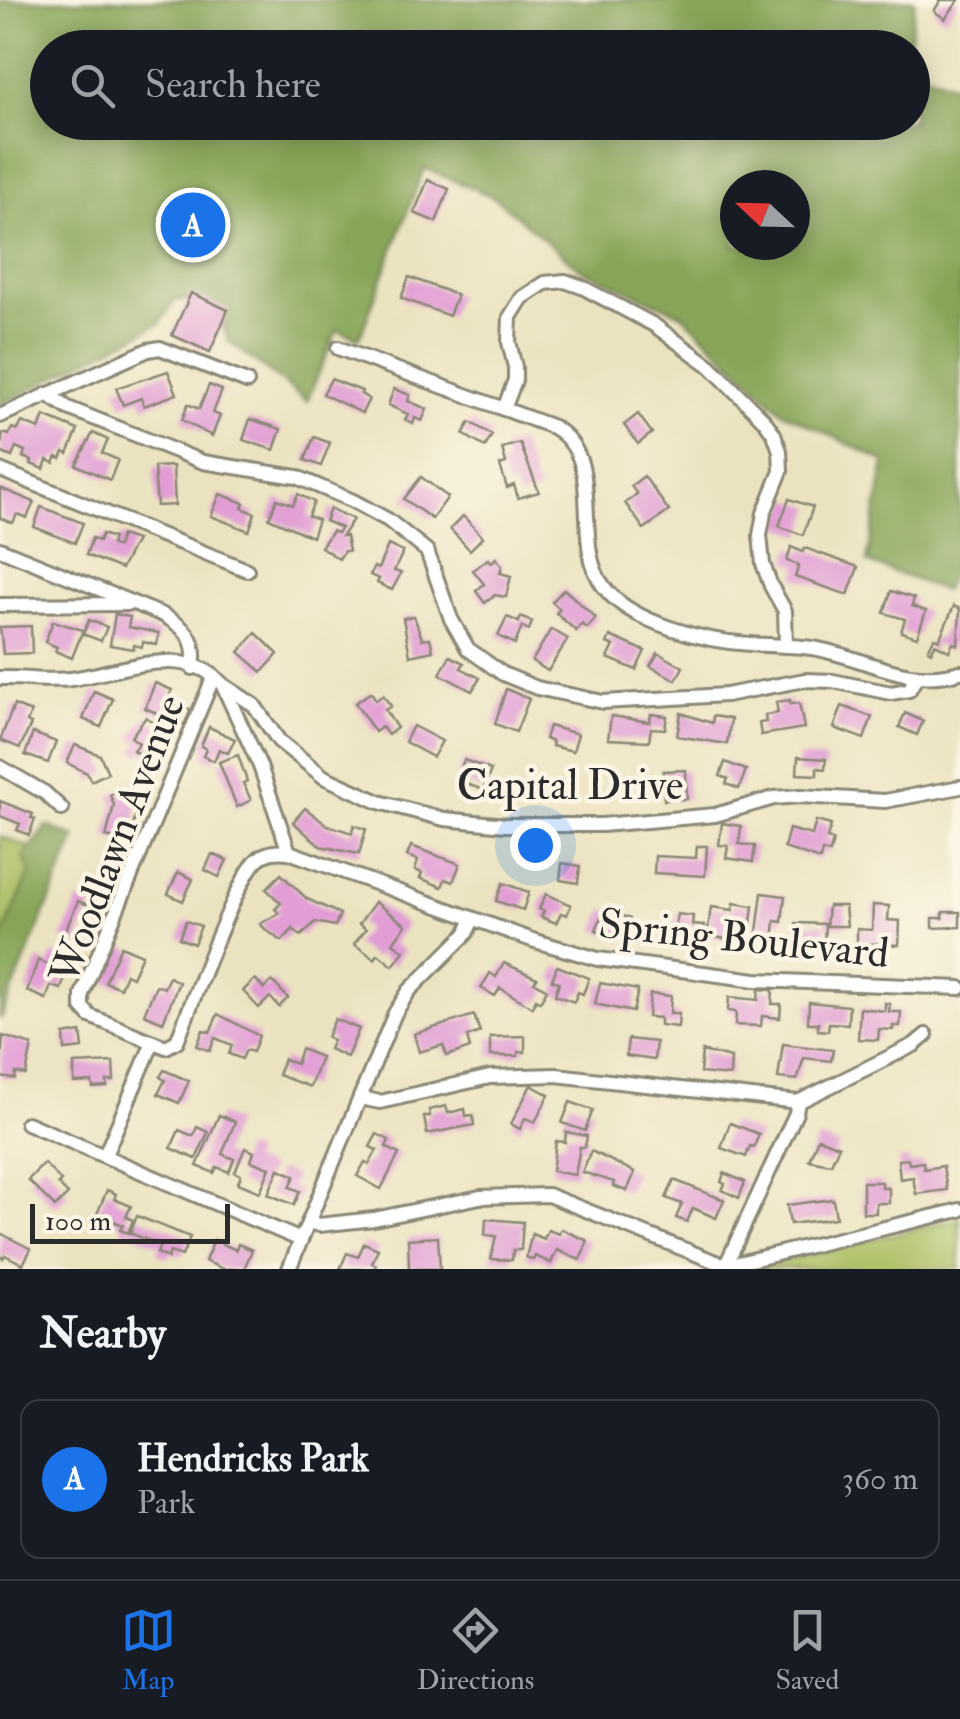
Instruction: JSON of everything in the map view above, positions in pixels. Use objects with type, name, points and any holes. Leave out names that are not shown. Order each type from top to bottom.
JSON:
[{"type":"street","points":[[504,409],[515,367],[509,342],[510,318],[522,298],[545,283],[565,282],[582,288],[654,325],[710,366],[764,420],[780,451],[780,470],[760,535],[770,586],[785,611],[786,646]]},
{"type":"street","points":[[0,416],[160,348],[247,382]]},
{"type":"street","points":[[338,348],[553,427],[575,446],[582,467],[588,558],[612,597],[644,616],[722,642],[812,648],[896,674],[933,678],[960,672]]},
{"type":"street","points":[[47,394],[68,408],[203,462],[297,477],[388,520],[427,550],[451,620],[468,649],[493,668],[537,688],[603,702],[726,695],[805,680],[832,681],[891,693],[908,690],[916,676]]},
{"type":"street","points":[[0,470],[248,570]]},
{"type":"street","points":[[0,549],[163,615],[190,633],[195,646],[193,668]]},
{"type":"street","points":[[0,604],[134,604]]},
{"type":"street","points":[[0,678],[69,679],[159,662],[193,668],[218,680],[260,766],[288,852],[274,851],[257,859],[240,886],[177,1041],[166,1047],[153,1042],[105,1155]]},
{"type":"street","name":"Capital Drive","points":[[218,680],[254,705],[279,741],[324,777],[379,802],[444,819],[602,825],[714,816],[774,798],[884,801],[960,787]]},
{"type":"street","name":"Woodlawn Avenue","points":[[153,1042],[90,1016],[82,1007],[82,994],[218,680]]},
{"type":"street","points":[[0,767],[46,793],[62,809]]},
{"type":"street","name":"Spring Boulevard","points":[[288,852],[598,959],[756,980],[960,988]]},
{"type":"street","points":[[290,1269],[394,1013],[409,991],[466,934],[473,919]]},
{"type":"street","points":[[360,1098],[380,1102],[490,1077],[556,1075],[798,1102],[914,1045],[926,1035]]},
{"type":"street","points":[[726,1268],[798,1102]]},
{"type":"street","points":[[27,1123],[301,1240]]},
{"type":"street","points":[[309,1222],[320,1225],[374,1219],[480,1196],[548,1195],[726,1268],[960,1210]]},
{"type":"green space","points":[[0,0],[915,0],[911,30],[30,30],[30,140],[930,140],[930,76],[960,87],[960,550],[944,591],[867,562],[885,462],[781,411],[682,314],[581,270],[494,197],[424,168],[359,339],[337,330],[307,401],[228,341],[220,313],[197,297],[174,301],[160,323],[0,405]]},
{"type":"green space","points":[[47,826],[76,838],[0,1020],[0,943],[30,872],[23,856]]},
{"type":"green space","points":[[0,836],[46,854],[0,966]]},
{"type":"green space","points":[[960,1218],[960,1269],[750,1269],[750,1268]]},
{"type":"building","points":[[941,0],[959,0],[945,19],[934,11]]},
{"type":"building","points":[[428,180],[449,189],[436,222],[414,213]]},
{"type":"building","points":[[409,277],[457,295],[449,316],[401,298]]},
{"type":"building","points":[[191,293],[228,310],[210,352],[172,335]]},
{"type":"building","points":[[168,371],[177,394],[144,406],[141,398],[123,405],[116,388]]},
{"type":"building","points":[[331,379],[362,391],[369,399],[362,413],[323,394]]},
{"type":"building","points":[[209,385],[222,390],[213,413],[220,416],[212,436],[182,420],[188,404],[199,409]]},
{"type":"building","points":[[394,389],[410,395],[408,401],[427,409],[422,421],[415,418],[413,424],[405,420],[408,414],[388,405]]},
{"type":"building","points":[[638,414],[652,433],[638,444],[624,425]]},
{"type":"building","points":[[44,416],[78,430],[68,454],[64,452],[54,463],[47,460],[44,469],[31,464],[23,457],[25,451],[16,447],[12,457],[0,452],[3,433],[9,435],[12,428],[18,430],[22,422],[39,429]]},
{"type":"building","points":[[250,419],[281,429],[274,450],[243,440]]},
{"type":"building","points":[[470,422],[492,435],[485,447],[463,434]]},
{"type":"building","points":[[93,433],[108,440],[102,453],[118,460],[110,480],[76,465]]},
{"type":"building","points":[[314,437],[330,443],[321,466],[305,460]]},
{"type":"building","points":[[520,443],[539,492],[518,498],[514,485],[507,488],[500,465],[506,463],[502,448]]},
{"type":"building","points":[[173,466],[175,505],[157,506],[154,467]]},
{"type":"building","points":[[644,476],[669,511],[644,529],[625,503],[637,494],[631,486]]},
{"type":"building","points":[[421,477],[448,497],[432,519],[404,499]]},
{"type":"building","points":[[0,488],[34,502],[27,518],[17,514],[13,523],[0,518]]},
{"type":"building","points":[[220,494],[244,503],[242,508],[255,513],[249,531],[211,516]]},
{"type":"building","points":[[298,494],[314,502],[308,516],[318,520],[312,537],[269,518],[277,499],[293,505]]},
{"type":"building","points":[[789,499],[813,507],[803,535],[779,526]]},
{"type":"building","points":[[41,507],[83,523],[75,543],[34,527]]},
{"type":"building","points":[[330,509],[353,519],[342,536],[346,536],[349,551],[344,551],[339,559],[321,547],[332,531],[337,533],[341,528],[325,521]]},
{"type":"building","points":[[463,516],[483,537],[470,550],[450,529]]},
{"type":"building","points":[[102,534],[113,538],[111,544],[117,547],[121,535],[136,540],[121,569],[86,555],[92,538],[99,541]]},
{"type":"building","points":[[388,545],[403,552],[394,571],[401,573],[392,590],[370,575],[374,567],[378,569]]},
{"type":"building","points":[[791,547],[803,552],[805,548],[858,567],[848,595],[795,577],[799,565],[787,561]]},
{"type":"building","points":[[496,558],[502,566],[500,573],[511,576],[506,597],[495,595],[485,603],[476,591],[484,584],[473,570]]},
{"type":"building","points":[[564,589],[596,618],[587,628],[582,624],[576,631],[556,613],[560,609],[552,602]]},
{"type":"building","points":[[891,591],[914,598],[912,606],[926,611],[917,637],[901,632],[905,619],[884,613]]},
{"type":"building","points":[[954,606],[960,609],[958,645],[953,643],[949,651],[935,644],[931,652],[928,650],[934,638],[939,640]]},
{"type":"building","points":[[115,614],[130,617],[128,627],[159,633],[157,645],[143,642],[142,647],[134,645],[133,649],[110,645]]},
{"type":"building","points":[[414,616],[422,639],[430,638],[433,651],[410,656],[403,618]]},
{"type":"building","points":[[507,617],[532,622],[529,630],[522,627],[515,644],[498,636]]},
{"type":"building","points":[[89,620],[107,627],[101,641],[83,634]]},
{"type":"building","points":[[53,621],[83,630],[72,658],[45,642]]},
{"type":"building","points":[[31,626],[32,653],[3,654],[0,627]]},
{"type":"building","points":[[551,629],[568,639],[548,671],[532,661]]},
{"type":"building","points":[[256,633],[278,654],[262,672],[239,652]]},
{"type":"building","points":[[610,636],[645,651],[636,670],[608,658],[614,646],[607,643]]},
{"type":"building","points":[[658,653],[683,667],[676,680],[650,666]]},
{"type":"building","points":[[450,656],[464,663],[461,668],[480,678],[472,691],[440,674]]},
{"type":"building","points":[[155,683],[172,690],[168,700],[191,710],[184,725],[145,708]]},
{"type":"building","points":[[506,689],[529,699],[516,732],[495,724]]},
{"type":"building","points":[[94,691],[113,699],[101,727],[83,719]]},
{"type":"building","points":[[371,692],[376,700],[383,695],[391,706],[385,710],[397,728],[388,735],[382,727],[375,732],[355,703]]},
{"type":"building","points":[[790,700],[790,704],[799,703],[804,728],[761,735],[759,723],[766,722],[765,715],[778,713],[776,702]]},
{"type":"building","points":[[14,705],[31,712],[27,722],[31,724],[20,748],[0,740]]},
{"type":"building","points":[[842,706],[872,717],[864,739],[834,728]]},
{"type":"building","points":[[681,713],[712,723],[713,716],[731,719],[727,744],[677,736]]},
{"type":"building","points":[[905,713],[923,721],[917,735],[899,727]]},
{"type":"building","points":[[651,714],[667,716],[665,729],[651,728],[649,741],[608,739],[611,716],[650,722]]},
{"type":"building","points":[[146,717],[164,730],[156,740],[164,746],[154,760],[143,751],[140,755],[133,750],[139,743],[131,737]]},
{"type":"building","points":[[413,726],[442,741],[433,757],[405,742]]},
{"type":"building","points":[[549,726],[578,734],[573,751],[552,746],[553,742],[545,739]]},
{"type":"building","points":[[209,727],[235,739],[228,753],[219,749],[214,761],[203,756],[206,749],[201,746]]},
{"type":"building","points":[[33,733],[56,742],[48,763],[25,755]]},
{"type":"building","points":[[75,745],[100,755],[108,773],[91,781],[87,773],[67,763]]},
{"type":"building","points":[[238,755],[251,800],[237,807],[219,762]]},
{"type":"building","points":[[798,757],[826,759],[825,769],[817,768],[817,775],[797,774]]},
{"type":"building","points":[[464,760],[491,770],[483,790],[456,780]]},
{"type":"building","points":[[725,762],[746,770],[739,789],[726,784],[728,779],[720,776]]},
{"type":"building","points":[[686,770],[687,799],[664,800],[663,771]]},
{"type":"building","points":[[142,782],[146,793],[135,797],[138,806],[129,842],[106,837],[114,805],[110,795]]},
{"type":"building","points":[[0,801],[33,814],[29,835],[17,830],[20,824],[0,816]]},
{"type":"building","points":[[305,808],[327,825],[352,833],[354,825],[366,829],[359,854],[320,846],[293,822]]},
{"type":"building","points":[[816,821],[831,825],[827,838],[833,840],[830,853],[822,851],[820,860],[784,848],[789,829],[812,835]]},
{"type":"building","points":[[722,823],[741,826],[739,844],[755,846],[753,862],[726,858],[728,846],[719,845]]},
{"type":"building","points":[[411,846],[460,864],[453,882],[445,879],[442,887],[420,878],[422,873],[415,870],[418,860],[407,856]]},
{"type":"building","points":[[697,846],[707,846],[705,876],[654,873],[655,856],[696,858]]},
{"type":"building","points":[[212,854],[227,860],[219,877],[205,870]]},
{"type":"building","points":[[562,863],[580,866],[578,883],[560,880]]},
{"type":"building","points":[[178,872],[193,879],[183,901],[168,894]]},
{"type":"building","points":[[281,874],[307,899],[340,914],[335,926],[315,922],[301,936],[293,929],[282,941],[266,930],[260,924],[279,913],[275,909],[281,903],[266,889]]},
{"type":"building","points":[[503,883],[529,892],[523,910],[496,901]]},
{"type":"building","points":[[762,893],[785,896],[782,922],[775,921],[773,941],[756,939]]},
{"type":"building","points":[[546,894],[571,905],[567,915],[561,913],[556,923],[541,917],[544,911],[539,909]]},
{"type":"building","points":[[78,901],[91,906],[76,945],[62,939]]},
{"type":"building","points":[[375,902],[406,925],[393,943],[404,951],[393,966],[378,954],[375,959],[354,944],[366,929],[359,924]]},
{"type":"building","points":[[734,903],[753,906],[751,922],[744,921],[742,932],[735,931],[734,940],[707,936],[711,907],[733,910]]},
{"type":"building","points":[[873,905],[889,906],[888,920],[900,921],[899,945],[857,943],[857,929],[872,930]]},
{"type":"building","points":[[828,906],[845,906],[847,926],[826,926]]},
{"type":"building","points":[[604,909],[630,919],[622,940],[596,930]]},
{"type":"building","points":[[943,912],[960,912],[960,927],[933,928],[933,918],[943,918]]},
{"type":"building","points":[[677,914],[693,916],[692,925],[704,926],[701,943],[681,941],[682,930],[675,929]]},
{"type":"building","points":[[186,921],[201,926],[194,944],[179,938]]},
{"type":"building","points":[[796,923],[825,924],[824,944],[795,943]]},
{"type":"building","points":[[121,946],[142,955],[132,977],[126,974],[120,988],[105,982]]},
{"type":"building","points":[[53,954],[64,958],[61,977],[65,978],[61,989],[51,986],[46,999],[27,991],[38,960],[49,965]]},
{"type":"building","points":[[504,963],[537,978],[534,982],[547,990],[540,1002],[536,999],[532,1007],[500,988],[495,996],[481,988],[490,973],[496,977]]},
{"type":"building","points":[[557,966],[589,978],[583,994],[578,992],[574,1002],[555,995],[559,982],[552,980]]},
{"type":"building","points":[[169,977],[179,982],[163,1022],[144,1014],[156,985],[164,988]]},
{"type":"building","points":[[255,979],[264,989],[272,981],[288,998],[279,1007],[270,997],[259,1008],[243,991]]},
{"type":"building","points":[[600,983],[638,990],[633,1012],[595,1004]]},
{"type":"building","points":[[759,989],[773,990],[772,1004],[781,1004],[780,1018],[762,1016],[761,1026],[735,1025],[736,1012],[728,1011],[729,997],[758,1000]]},
{"type":"building","points":[[650,994],[671,996],[670,1013],[679,1013],[678,1027],[660,1025],[660,1018],[648,1017]]},
{"type":"building","points":[[809,1002],[849,1006],[848,1024],[829,1023],[828,1031],[818,1030],[818,1023],[808,1023]]},
{"type":"building","points":[[885,1003],[890,1004],[889,1012],[901,1012],[900,1026],[879,1029],[878,1040],[858,1039],[860,1008],[885,1011]]},
{"type":"building","points":[[218,1014],[259,1036],[253,1052],[246,1050],[242,1059],[229,1054],[232,1045],[215,1038],[210,1051],[197,1046],[203,1030],[210,1032]]},
{"type":"building","points":[[474,1015],[480,1032],[467,1037],[470,1048],[447,1056],[443,1045],[419,1052],[414,1034]]},
{"type":"building","points":[[335,1019],[359,1029],[347,1057],[329,1049],[333,1040],[327,1037]]},
{"type":"building","points":[[81,1032],[83,1048],[65,1050],[64,1035]]},
{"type":"building","points":[[3,1036],[32,1045],[26,1075],[16,1073],[15,1079],[0,1077]]},
{"type":"building","points":[[525,1036],[525,1052],[518,1052],[518,1056],[490,1056],[490,1037]]},
{"type":"building","points":[[628,1039],[656,1042],[654,1060],[626,1056]]},
{"type":"building","points":[[783,1044],[833,1050],[831,1061],[804,1058],[797,1080],[778,1078]]},
{"type":"building","points":[[301,1049],[321,1057],[310,1087],[278,1075],[284,1059],[296,1064]]},
{"type":"building","points":[[702,1051],[731,1058],[730,1076],[700,1073]]},
{"type":"building","points":[[113,1062],[114,1081],[107,1081],[107,1087],[93,1088],[92,1082],[74,1083],[74,1064]]},
{"type":"building","points":[[164,1070],[189,1081],[179,1103],[158,1094],[165,1080],[160,1077]]},
{"type":"building","points":[[531,1085],[549,1095],[535,1122],[525,1118],[520,1129],[511,1124]]},
{"type":"building","points":[[570,1102],[593,1110],[585,1131],[562,1123]]},
{"type":"building","points":[[446,1106],[448,1113],[465,1109],[466,1116],[473,1115],[474,1125],[427,1134],[424,1117],[430,1116],[429,1110]]},
{"type":"building","points":[[219,1115],[235,1122],[222,1154],[234,1159],[229,1172],[217,1167],[214,1173],[197,1166]]},
{"type":"building","points":[[730,1123],[759,1134],[746,1157],[721,1148]]},
{"type":"building","points":[[197,1127],[208,1132],[196,1159],[171,1148],[179,1130],[193,1136]]},
{"type":"building","points":[[566,1132],[587,1136],[585,1147],[580,1147],[575,1175],[552,1171],[556,1141],[565,1142]]},
{"type":"building","points":[[377,1134],[389,1140],[386,1147],[399,1154],[381,1189],[357,1176],[377,1150],[370,1147]]},
{"type":"building","points":[[818,1138],[839,1146],[831,1164],[809,1160]]},
{"type":"building","points":[[245,1148],[254,1152],[251,1161],[270,1168],[260,1192],[238,1183],[241,1175],[235,1172]]},
{"type":"building","points":[[591,1151],[635,1172],[627,1191],[613,1186],[614,1182],[582,1172]]},
{"type":"building","points":[[908,1159],[909,1164],[923,1162],[924,1169],[943,1166],[947,1190],[916,1194],[913,1177],[900,1179],[898,1160]]},
{"type":"building","points":[[44,1163],[68,1194],[55,1207],[28,1180]]},
{"type":"building","points":[[279,1169],[295,1176],[290,1187],[300,1191],[294,1205],[268,1194]]},
{"type":"building","points":[[724,1173],[745,1182],[739,1198],[722,1190]]},
{"type":"building","points":[[674,1180],[724,1200],[716,1218],[693,1208],[687,1222],[676,1218],[682,1204],[666,1198]]},
{"type":"building","points":[[863,1182],[882,1182],[882,1188],[889,1188],[889,1203],[876,1203],[876,1213],[863,1213]]},
{"type":"building","points":[[107,1190],[116,1194],[114,1199],[131,1206],[126,1217],[133,1220],[128,1233],[120,1230],[123,1225],[97,1214]]},
{"type":"building","points":[[833,1199],[836,1218],[790,1224],[787,1205]]},
{"type":"building","points":[[137,1216],[190,1237],[182,1256],[170,1252],[168,1258],[157,1253],[160,1245],[130,1233]]},
{"type":"building","points":[[486,1219],[523,1222],[521,1250],[513,1250],[512,1260],[491,1259],[496,1236],[485,1235]]},
{"type":"building","points":[[561,1229],[588,1241],[580,1260],[557,1250],[551,1263],[535,1256],[533,1260],[526,1257],[532,1234],[544,1239],[548,1230],[559,1234]]},
{"type":"building","points":[[0,1233],[31,1249],[23,1264],[0,1256]]},
{"type":"building","points":[[438,1237],[440,1269],[409,1269],[408,1239]]},
{"type":"building","points":[[214,1240],[236,1250],[238,1244],[252,1250],[244,1269],[223,1269],[205,1261]]},
{"type":"building","points":[[364,1243],[378,1249],[372,1263],[376,1265],[374,1269],[340,1269],[347,1253],[358,1257]]},
{"type":"place","name":"Hendricks Park","points":[[193,225]]}]
